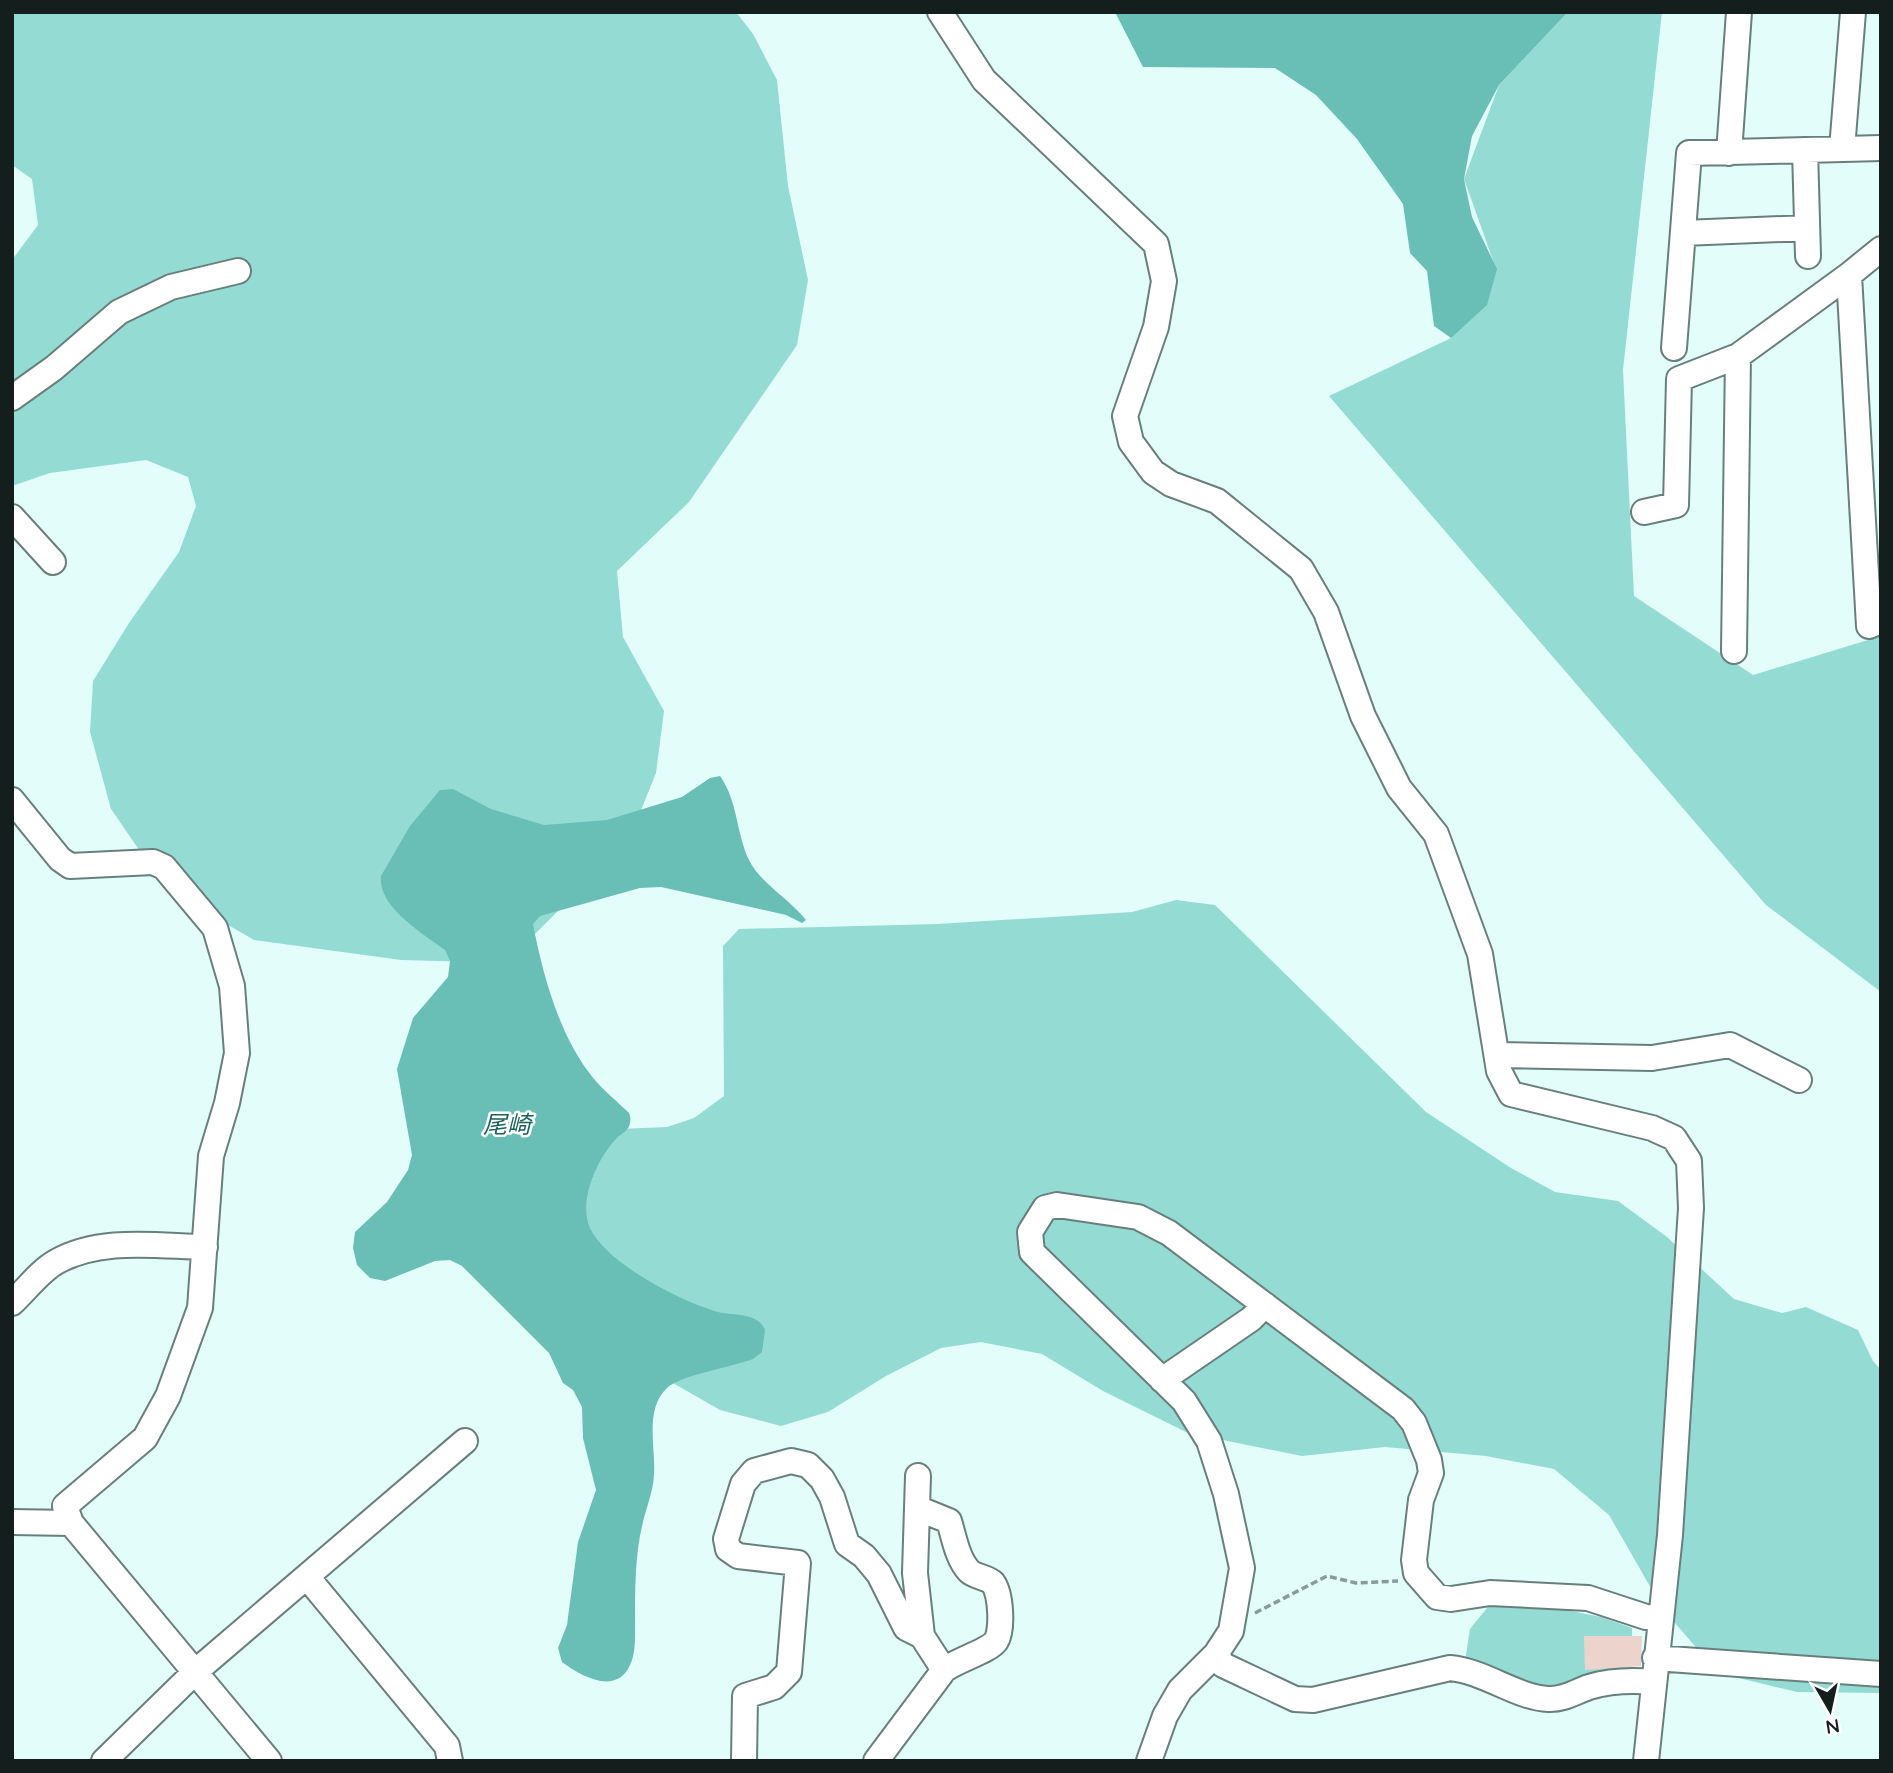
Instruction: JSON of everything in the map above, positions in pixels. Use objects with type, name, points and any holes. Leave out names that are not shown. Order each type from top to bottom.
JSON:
[{"type":"street","points":[[940,12],[984,80],[1156,244],[1164,281],[1156,327],[1125,416],[1131,442],[1153,472],[1171,484],[1217,501],[1301,569],[1326,612],[1363,716],[1399,788],[1436,834],[1479,954],[1499,1071],[1511,1094],[1652,1128],[1674,1138],[1689,1161],[1691,1208],[1670,1535],[1646,1761]]},
{"type":"street","points":[[1729,153],[1739,12]]},
{"type":"street","points":[[1842,149],[1853,12]]},
{"type":"street","points":[[1674,348],[1689,153],[1881,148]]},
{"type":"street","points":[[1805,150],[1808,256]]},
{"type":"street","points":[[1683,233],[1807,228]]},
{"type":"street","points":[[1644,512],[1676,505],[1679,379],[1738,356],[1881,249]]},
{"type":"street","points":[[12,398],[54,369],[119,312],[170,287],[238,271]]},
{"type":"street","points":[[1849,275],[1869,626],[1881,621]]},
{"type":"street","points":[[1734,651],[1738,356]]},
{"type":"street","points":[[12,517],[53,562]]},
{"type":"street","points":[[12,800],[60,859],[70,866],[153,862],[164,867],[215,928],[232,986],[237,1053],[227,1103],[211,1156],[201,1308],[168,1396],[145,1438],[130,1453],[69,1499],[66,1512],[71,1523],[269,1761]]},
{"type":"street","points":[[1497,1055],[1652,1058],[1730,1045],[1798,1080]]},
{"type":"street","points":[[1149,1761],[1165,1716],[1181,1690],[1216,1654],[1231,1631],[1242,1568],[1226,1494],[1209,1441],[1184,1401],[1031,1252],[1030,1232],[1045,1208],[1057,1205],[1138,1217],[1169,1233],[1404,1409],[1414,1423],[1429,1460],[1431,1473],[1417,1521],[1416,1573],[1437,1597],[1451,1599],[1490,1593],[1588,1598],[1646,1618],[1660,1618]]},
{"type":"street","points":[[12,1303],[55,1263],[89,1249],[129,1245],[205,1247]]},
{"type":"street","points":[[1162,1380],[1251,1319],[1265,1305]]},
{"type":"street","points":[[104,1761],[195,1672],[465,1441]]},
{"type":"street","points":[[744,1761],[745,1696],[774,1687],[789,1672],[798,1563],[737,1556],[728,1549],[726,1539],[743,1485],[754,1471],[791,1461],[808,1465],[822,1479],[832,1497],[847,1544],[864,1556],[879,1574],[906,1628],[922,1636]]},
{"type":"street","points":[[918,1476],[915,1573],[922,1636],[944,1670]]},
{"type":"street","points":[[876,1761],[944,1670],[958,1658],[986,1649],[995,1642],[1000,1631],[996,1590],[992,1582],[971,1572],[966,1566],[949,1521],[917,1508]]},
{"type":"street","points":[[12,1522],[71,1523]]},
{"type":"street","points":[[307,1577],[447,1746],[450,1761]]},
{"type":"street","points":[[1216,1654],[1223,1665],[1295,1699],[1450,1668],[1466,1669],[1544,1699],[1560,1699],[1590,1687],[1654,1670],[1881,1674]]},
{"type":"path","points":[[1235,1618],[1243,1619],[1327,1576],[1356,1583],[1395,1582],[1416,1573]]},
{"type":"shaded area","points":[[12,12],[736,12],[753,34],[777,80],[788,186],[808,280],[797,345],[689,502],[617,571],[623,637],[664,711],[656,773],[629,840],[523,946],[475,962],[401,960],[254,940],[166,889],[111,809],[90,732],[93,681],[129,623],[179,552],[196,506],[188,477],[146,460],[50,473],[12,486],[12,260],[38,225],[32,179],[12,165]]},
{"type":"shaded area","points":[[1568,12],[1662,12],[1623,370],[1634,596],[1753,675],[1881,636],[1881,992],[1766,905],[1329,396],[1451,338],[1496,269],[1464,179],[1499,85]]},
{"type":"shaded area","points":[[1176,900],[1215,905],[1426,1112],[1511,1168],[1555,1192],[1618,1201],[1667,1237],[1734,1299],[1782,1313],[1806,1307],[1858,1330],[1873,1361],[1881,1370],[1881,1693],[1797,1692],[1718,1673],[1663,1609],[1609,1515],[1554,1469],[1486,1456],[1385,1447],[1302,1456],[1188,1433],[1103,1391],[1042,1354],[981,1342],[941,1348],[886,1376],[828,1412],[781,1426],[720,1410],[645,1367],[525,1149],[568,1131],[667,1127],[694,1118],[724,1096],[723,946],[739,929],[937,924],[1132,912]]},
{"type":"shaded area","points":[[1521,1601],[1601,1617],[1632,1628],[1632,1673],[1546,1693],[1465,1661],[1470,1629],[1491,1603]]},
{"type":"water","points":[[1115,12],[1568,12],[1499,85],[1472,136],[1464,179],[1472,217],[1497,269],[1487,305],[1451,338],[1434,326],[1427,271],[1410,253],[1403,204],[1357,139],[1316,95],[1275,68],[1143,67]]},
{"type":"water","name":"尾崎","points":[[720,776],[730,796],[749,860],[768,884],[806,920],[802,923],[786,915],[661,887],[640,888],[540,916],[533,924],[542,964],[562,1026],[582,1063],[630,1117],[628,1128],[609,1147],[591,1181],[586,1206],[590,1228],[612,1255],[646,1279],[702,1307],[751,1317],[762,1324],[765,1330],[762,1352],[753,1359],[683,1379],[667,1388],[660,1397],[653,1418],[653,1481],[637,1559],[633,1655],[624,1674],[616,1680],[598,1680],[579,1673],[562,1662],[558,1648],[567,1625],[578,1542],[596,1490],[583,1438],[582,1407],[573,1390],[563,1383],[549,1353],[462,1266],[450,1260],[435,1261],[385,1281],[370,1278],[357,1265],[353,1248],[355,1232],[387,1202],[408,1170],[412,1155],[397,1069],[413,1018],[448,977],[450,961],[445,950],[394,908],[386,898],[381,876],[410,826],[440,790],[453,789],[491,809],[544,825],[607,820],[682,797],[710,778]]},
{"type":"building","points":[[1584,1636],[1642,1636],[1641,1666],[1585,1670]]}]
